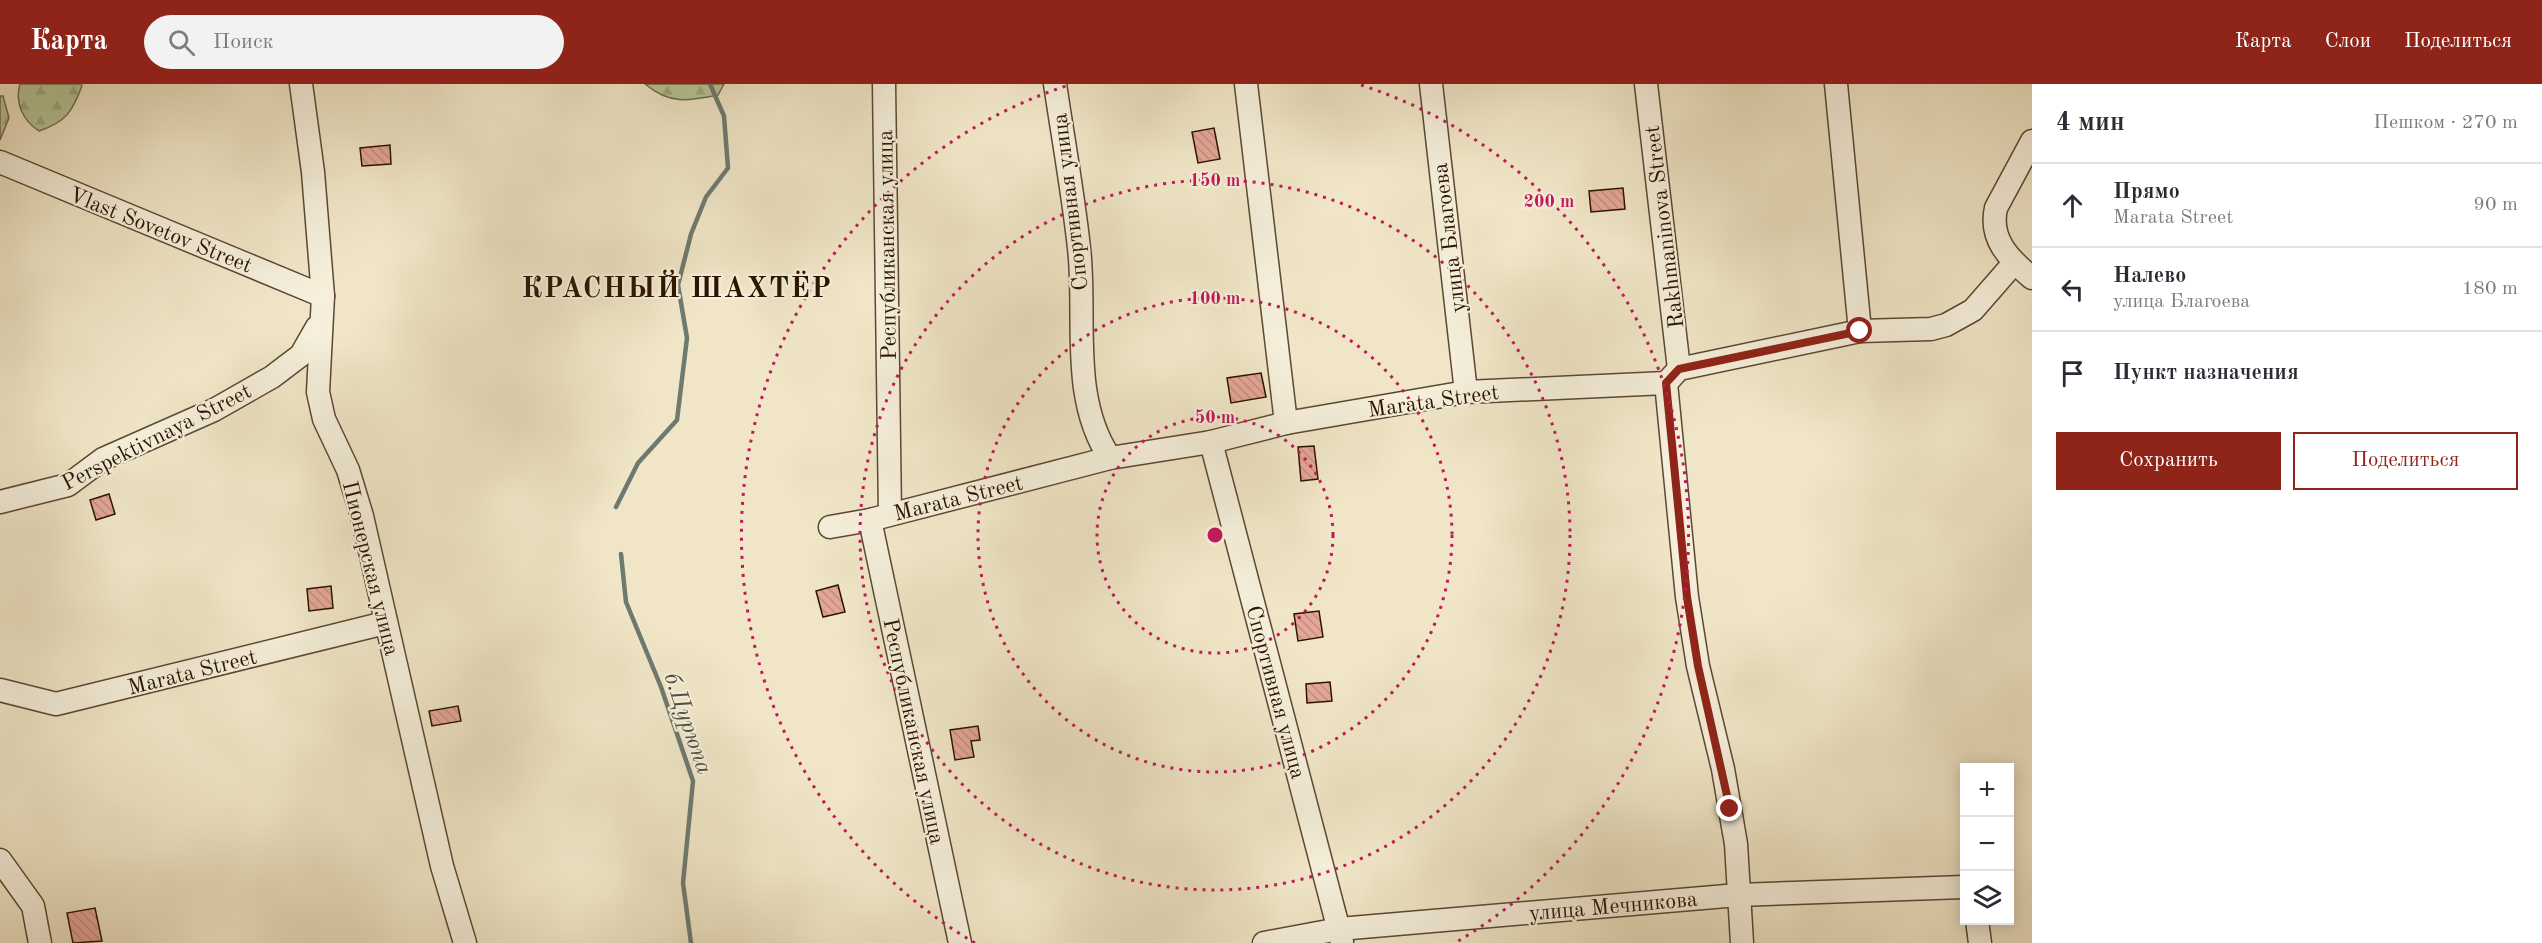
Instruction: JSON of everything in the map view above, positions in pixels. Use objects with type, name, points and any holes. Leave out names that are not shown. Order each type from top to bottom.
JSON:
[{"type":"street","name":"Пионерская улица","points":[[301,84],[313,172],[323,296],[318,392],[324,419],[348,470],[362,516],[442,866],[465,943]]},
{"type":"street","name":"Республиканская улица","points":[[884,84],[880,517],[960,943]]},
{"type":"street","name":"Спортивная улица","points":[[1055,84],[1079,250],[1083,367],[1090,420],[1099,441],[1110,458]]},
{"type":"street","points":[[1246,84],[1286,423]]},
{"type":"street","name":"улица Благоева","points":[[1431,84],[1466,392]]},
{"type":"street","name":"Rakhmaninova Street","points":[[1646,84],[1672,376]]},
{"type":"street","points":[[1836,84],[1860,331]]},
{"type":"street","points":[[2032,141],[1996,208],[1993,220],[1996,237],[2014,262],[2032,278]]},
{"type":"street","name":"Vlast Sovetov Street","points":[[0,162],[323,296]]},
{"type":"street","name":"Marata Street","points":[[830,527],[880,517],[1110,458],[1211,442],[1286,423],[1466,392],[1672,376],[1860,331],[1931,329],[1959,319],[1987,296],[2014,262]]},
{"type":"street","name":"Perspektivnaya Street","points":[[0,502],[69,485],[103,459],[214,410],[272,377],[302,355],[321,320]]},
{"type":"street","points":[[1672,376],[1687,597],[1698,666],[1723,770],[1734,832],[1742,943]]},
{"type":"street","name":"Спортивная улица","points":[[1211,442],[1341,936]]},
{"type":"street","name":"Marata Street","points":[[0,690],[56,705],[385,623]]},
{"type":"street","points":[[0,860],[33,906],[40,943]]},
{"type":"street","name":"улица Мечникова","points":[[1264,943],[1738,895],[1960,887]]},
{"type":"street","points":[[1978,925],[1980,943]]},
{"type":"green space","points":[[20,84],[81,84],[82,86],[67,115],[56,124],[39,131],[25,117],[19,105]]},
{"type":"green space","points":[[645,84],[724,84],[718,95],[680,100],[654,91]]},
{"type":"green space","points":[[0,96],[3,96],[9,118],[0,140]]},
{"type":"building","points":[[1214,128],[1220,159],[1198,163],[1192,132]]},
{"type":"building","points":[[390,145],[391,164],[362,166],[360,148]]},
{"type":"building","points":[[1623,188],[1625,209],[1591,212],[1589,191]]},
{"type":"building","points":[[1261,373],[1266,397],[1231,403],[1227,378]]},
{"type":"building","points":[[1314,446],[1318,479],[1301,481],[1298,447]]},
{"type":"building","points":[[109,494],[115,514],[96,520],[90,500]]},
{"type":"building","points":[[838,585],[845,612],[823,617],[816,591]]},
{"type":"building","points":[[331,586],[333,608],[309,611],[307,589]]},
{"type":"building","points":[[1319,611],[1323,637],[1298,641],[1294,614]]},
{"type":"building","points":[[1330,682],[1332,701],[1307,703],[1306,684]]},
{"type":"building","points":[[458,706],[461,721],[432,726],[429,711]]},
{"type":"building","points":[[978,726],[980,740],[971,741],[974,757],[955,760],[950,730]]},
{"type":"building","points":[[95,908],[102,941],[73,943],[67,913]]},
{"type":"waterway","name":"б.Цурюпа","points":[[616,507],[638,463],[677,420],[687,338],[678,285],[691,234],[706,197],[728,168],[724,116],[710,84]]},
{"type":"waterway","name":"б.Цурюпа","points":[[621,554],[626,602],[661,687],[693,781],[683,883],[691,943]]},
{"type":"district","name":"КРАСНЫЙ ШАХТЁР","points":[[677,287]]},
{"type":"route","points":[[1730,809],[1698,666],[1687,597],[1666,383],[1679,369],[1860,331]]}]
